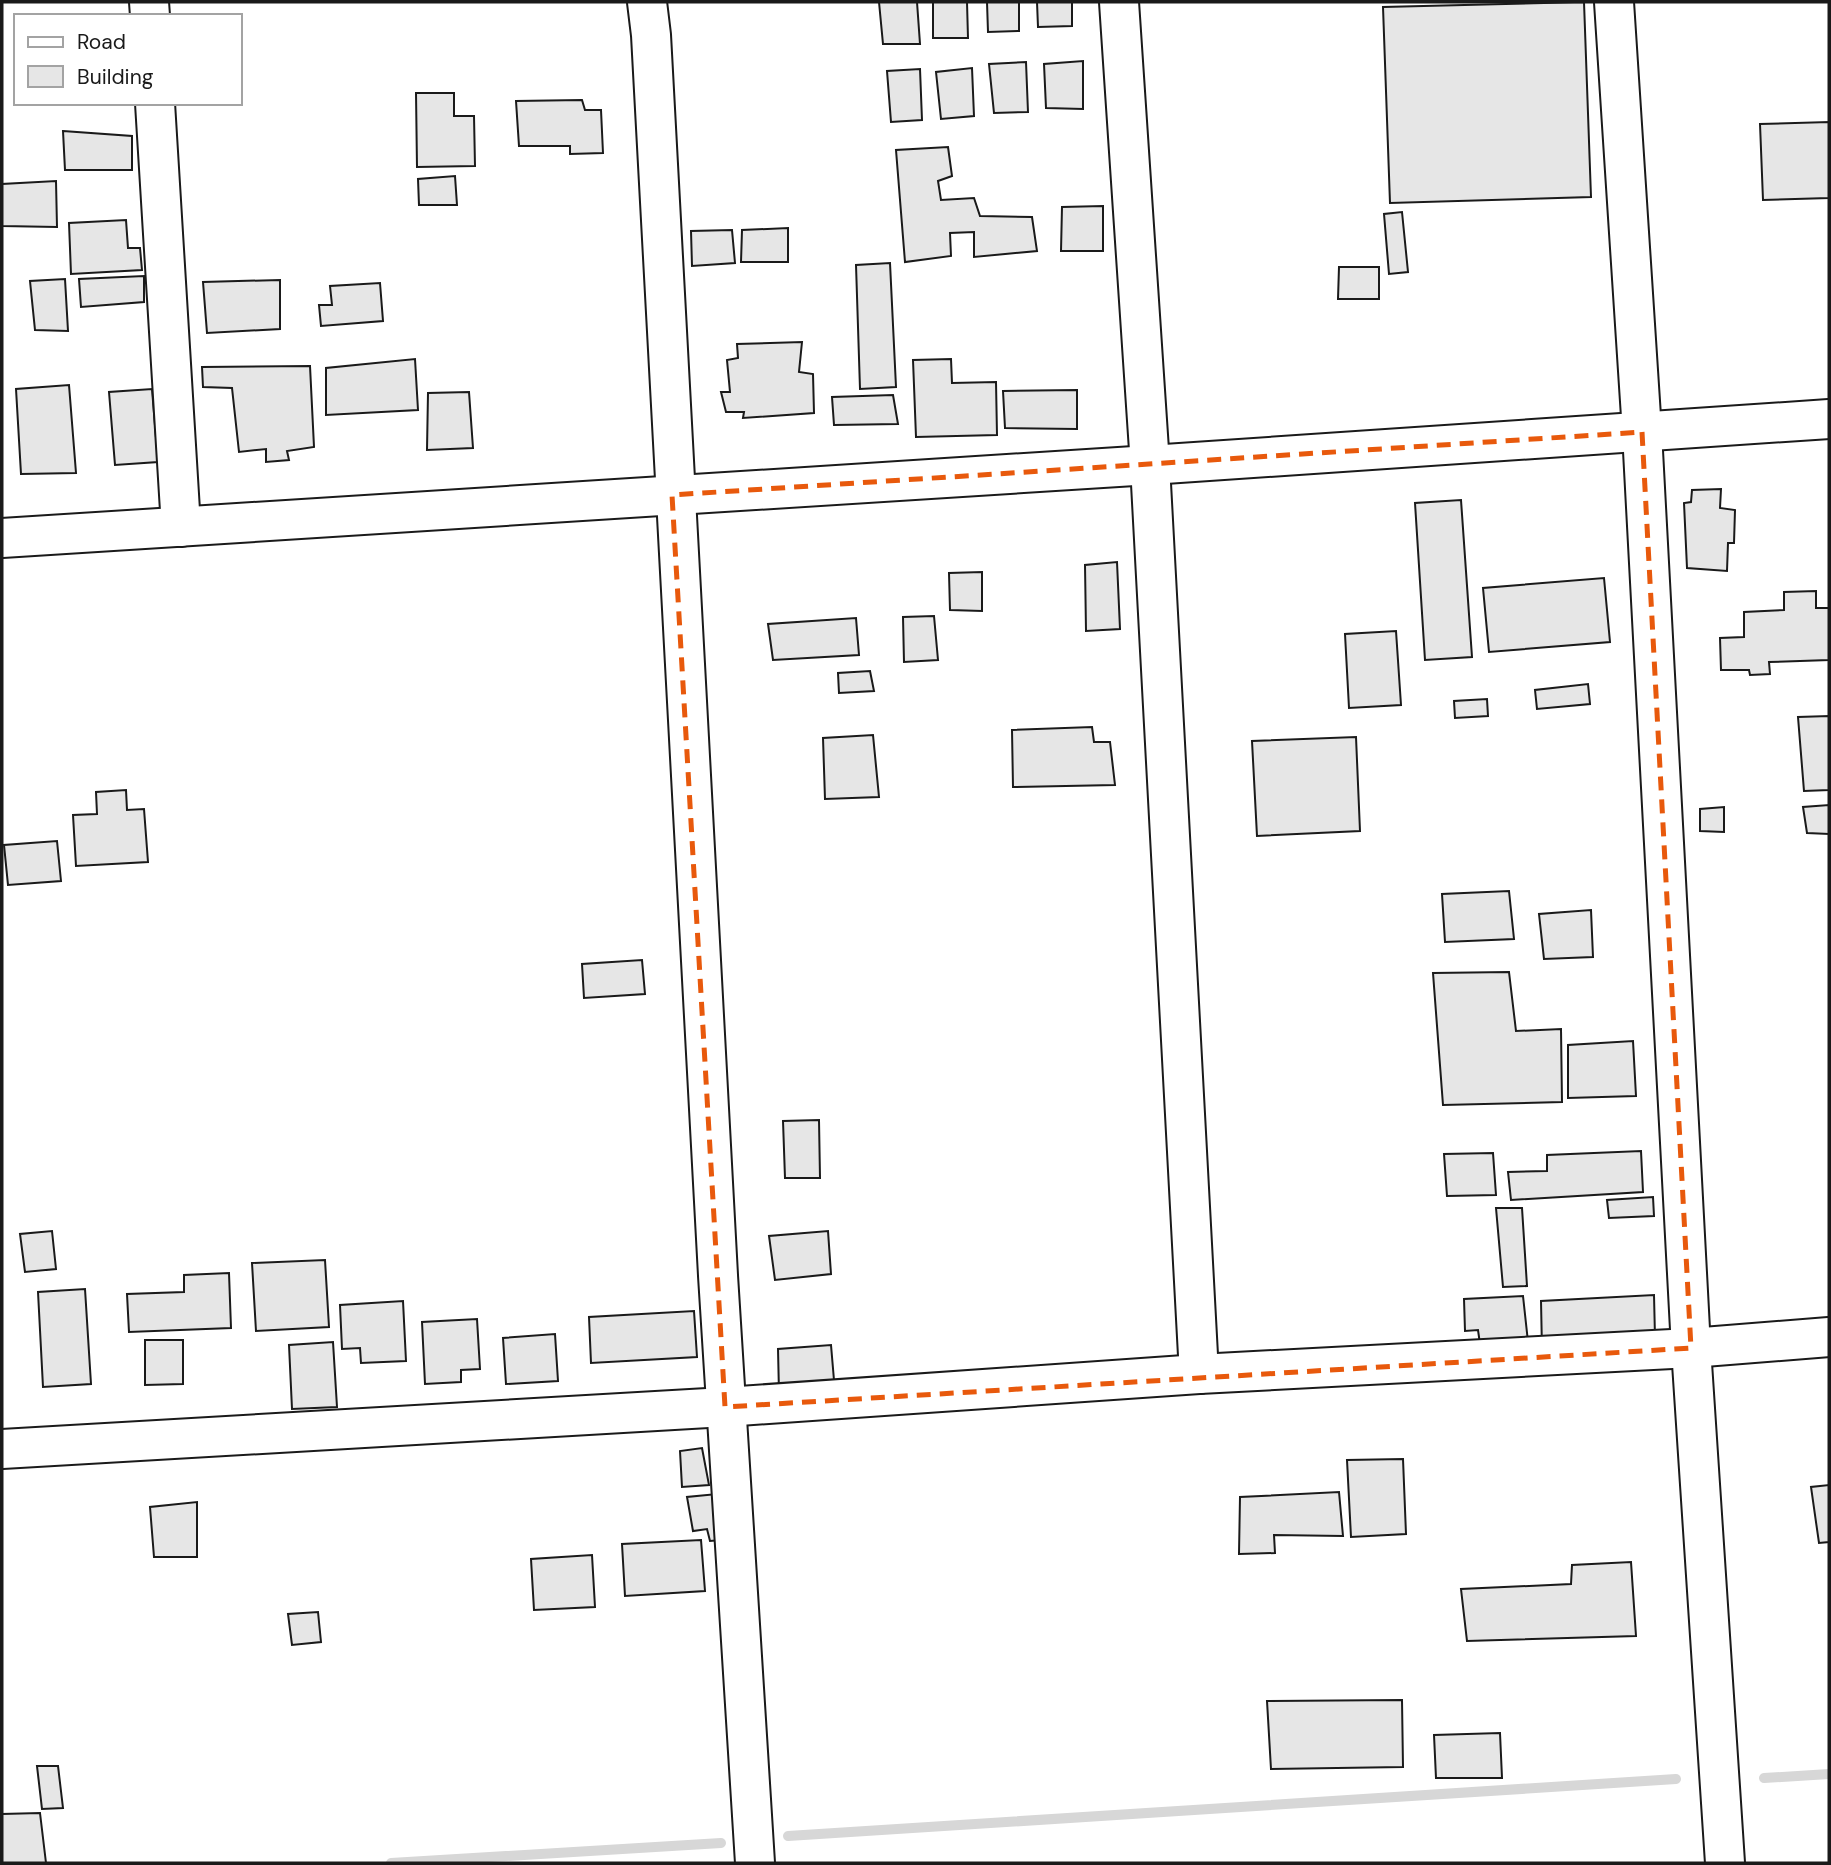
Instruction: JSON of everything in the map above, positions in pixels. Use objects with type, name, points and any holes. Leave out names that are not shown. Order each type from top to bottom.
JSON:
[{"type":"street","points":[[647,2],[725,1408],[755,1863]]},
{"type":"street","points":[[1119,2],[1150,466],[1199,1374]]},
{"type":"street","points":[[1614,2],[1643,432],[1691,1348],[1725,1863]]},
{"type":"street","points":[[155,105],[181,527]]},
{"type":"street","points":[[2,538],[1150,466],[1829,419]]},
{"type":"street","points":[[2,1449],[725,1408],[1199,1374],[1691,1348],[1829,1337]]},
{"type":"highlighted area","points":[[1642,432],[1691,1348],[725,1407],[672,495]]},
{"type":"building","points":[[879,2],[917,2],[920,44],[883,44]]},
{"type":"building","points":[[933,2],[967,2],[968,38],[933,38]]},
{"type":"building","points":[[987,2],[1019,2],[1019,31],[988,32]]},
{"type":"building","points":[[1037,2],[1072,2],[1072,26],[1038,27]]},
{"type":"building","points":[[1584,2],[1591,197],[1390,203],[1383,7]]},
{"type":"building","points":[[1083,61],[1083,109],[1046,108],[1044,64]]},
{"type":"building","points":[[1026,62],[1028,112],[994,113],[989,64]]},
{"type":"building","points":[[972,68],[974,116],[941,119],[936,72]]},
{"type":"building","points":[[920,69],[922,120],[891,122],[887,71]]},
{"type":"building","points":[[416,93],[454,93],[454,116],[474,116],[475,166],[417,167]]},
{"type":"building","points":[[582,100],[585,110],[601,110],[603,153],[570,154],[570,146],[519,146],[516,101]]},
{"type":"building","points":[[1829,122],[1829,198],[1763,200],[1760,124]]},
{"type":"building","points":[[63,131],[132,136],[132,170],[65,170]]},
{"type":"building","points":[[948,147],[952,176],[938,181],[941,200],[974,198],[980,216],[1032,217],[1037,251],[974,257],[974,232],[950,233],[951,256],[905,262],[896,150]]},
{"type":"building","points":[[455,176],[457,205],[419,205],[418,179]]},
{"type":"building","points":[[56,181],[57,227],[2,226],[2,184]]},
{"type":"building","points":[[1103,206],[1103,251],[1061,251],[1062,207]]},
{"type":"building","points":[[1402,212],[1408,272],[1389,274],[1384,214]]},
{"type":"building","points":[[126,220],[128,248],[140,248],[142,270],[71,274],[69,223]]},
{"type":"building","points":[[788,228],[788,262],[741,262],[742,230]]},
{"type":"building","points":[[732,230],[735,263],[692,266],[691,231]]},
{"type":"building","points":[[890,263],[896,387],[860,389],[856,265]]},
{"type":"building","points":[[1339,267],[1379,267],[1379,299],[1338,299]]},
{"type":"building","points":[[144,276],[144,302],[81,307],[79,279]]},
{"type":"building","points":[[65,279],[68,331],[35,330],[30,281]]},
{"type":"building","points":[[280,280],[280,329],[207,333],[203,282]]},
{"type":"building","points":[[380,283],[383,321],[321,326],[319,305],[332,305],[330,286]]},
{"type":"building","points":[[802,342],[799,372],[813,374],[814,413],[743,418],[744,412],[726,412],[721,392],[730,392],[727,360],[738,358],[737,344]]},
{"type":"building","points":[[415,359],[418,410],[326,415],[326,368]]},
{"type":"building","points":[[951,359],[952,383],[996,382],[997,435],[916,437],[913,360]]},
{"type":"building","points":[[310,366],[314,447],[287,451],[289,460],[266,462],[266,449],[239,452],[232,388],[203,387],[202,367]]},
{"type":"building","points":[[69,385],[76,473],[21,474],[16,389]]},
{"type":"building","points":[[152,389],[158,462],[115,465],[109,392]]},
{"type":"building","points":[[1077,390],[1077,429],[1005,428],[1003,391]]},
{"type":"building","points":[[469,392],[473,448],[427,450],[428,393]]},
{"type":"building","points":[[893,395],[898,424],[834,425],[832,397]]},
{"type":"building","points":[[1721,489],[1720,508],[1735,510],[1734,543],[1728,543],[1727,571],[1687,568],[1684,503],[1691,502],[1692,490]]},
{"type":"building","points":[[1461,500],[1472,657],[1425,660],[1415,503]]},
{"type":"building","points":[[1117,562],[1120,629],[1086,631],[1085,565]]},
{"type":"building","points":[[982,572],[982,611],[950,610],[949,573]]},
{"type":"building","points":[[1604,578],[1610,642],[1489,652],[1483,588]]},
{"type":"building","points":[[1816,591],[1816,608],[1829,608],[1829,660],[1769,662],[1770,674],[1750,675],[1749,670],[1721,670],[1720,638],[1744,637],[1744,612],[1784,610],[1784,592]]},
{"type":"building","points":[[934,616],[938,660],[904,662],[903,617]]},
{"type":"building","points":[[856,618],[859,655],[773,660],[768,624]]},
{"type":"building","points":[[1396,631],[1401,705],[1349,708],[1345,634]]},
{"type":"building","points":[[870,671],[874,691],[839,693],[838,673]]},
{"type":"building","points":[[1588,684],[1590,704],[1537,709],[1535,690]]},
{"type":"building","points":[[1487,699],[1488,716],[1455,718],[1454,701]]},
{"type":"building","points":[[1829,716],[1829,790],[1804,791],[1798,717]]},
{"type":"building","points":[[1092,727],[1094,742],[1110,742],[1115,785],[1013,787],[1012,730]]},
{"type":"building","points":[[873,735],[879,797],[825,799],[823,738]]},
{"type":"building","points":[[1356,737],[1360,831],[1257,836],[1252,741]]},
{"type":"building","points":[[126,790],[127,810],[144,809],[148,862],[76,866],[73,815],[97,814],[96,792]]},
{"type":"building","points":[[1829,805],[1829,834],[1807,833],[1803,807]]},
{"type":"building","points":[[1724,807],[1724,832],[1700,831],[1700,809]]},
{"type":"building","points":[[57,841],[61,881],[8,885],[4,845]]},
{"type":"building","points":[[1509,891],[1514,939],[1445,942],[1442,894]]},
{"type":"building","points":[[1591,910],[1593,957],[1544,959],[1539,914]]},
{"type":"building","points":[[642,960],[645,994],[584,998],[582,964]]},
{"type":"building","points":[[1509,972],[1516,1031],[1561,1029],[1562,1102],[1443,1105],[1433,973]]},
{"type":"building","points":[[1633,1041],[1636,1096],[1568,1098],[1568,1045]]},
{"type":"building","points":[[819,1120],[820,1178],[785,1178],[783,1121]]},
{"type":"building","points":[[1641,1151],[1643,1192],[1511,1200],[1508,1172],[1547,1171],[1547,1155]]},
{"type":"building","points":[[1493,1153],[1496,1195],[1447,1196],[1444,1154]]},
{"type":"building","points":[[1653,1197],[1654,1216],[1609,1218],[1607,1200]]},
{"type":"building","points":[[1496,1208],[1522,1208],[1527,1286],[1503,1287]]},
{"type":"building","points":[[52,1231],[56,1269],[25,1272],[20,1234]]},
{"type":"building","points":[[828,1231],[831,1274],[775,1280],[769,1236]]},
{"type":"building","points":[[325,1260],[329,1327],[256,1331],[252,1263]]},
{"type":"building","points":[[229,1273],[231,1328],[129,1332],[127,1294],[184,1292],[184,1275]]},
{"type":"building","points":[[85,1289],[91,1384],[43,1387],[38,1292]]},
{"type":"building","points":[[1654,1295],[1655,1337],[1542,1350],[1541,1301]]},
{"type":"building","points":[[1523,1296],[1528,1342],[1480,1344],[1478,1330],[1465,1331],[1464,1299]]},
{"type":"building","points":[[403,1301],[406,1361],[361,1363],[360,1348],[342,1349],[340,1305]]},
{"type":"building","points":[[694,1311],[697,1357],[591,1363],[589,1317]]},
{"type":"building","points":[[477,1319],[480,1369],[461,1370],[461,1382],[425,1384],[422,1322]]},
{"type":"building","points":[[555,1334],[558,1381],[506,1384],[503,1338]]},
{"type":"building","points":[[145,1340],[183,1340],[183,1384],[145,1385]]},
{"type":"building","points":[[333,1342],[337,1407],[292,1409],[289,1345]]},
{"type":"building","points":[[831,1345],[835,1392],[779,1393],[778,1349]]},
{"type":"building","points":[[702,1448],[709,1485],[682,1487],[680,1451]]},
{"type":"building","points":[[1403,1459],[1406,1534],[1351,1537],[1347,1460]]},
{"type":"building","points":[[1829,1485],[1829,1542],[1819,1543],[1811,1487]]},
{"type":"building","points":[[1339,1492],[1343,1536],[1274,1535],[1275,1553],[1239,1554],[1240,1497]]},
{"type":"building","points":[[717,1494],[721,1540],[710,1541],[707,1529],[693,1531],[687,1497]]},
{"type":"building","points":[[197,1502],[197,1557],[154,1557],[150,1507]]},
{"type":"building","points":[[701,1540],[705,1591],[625,1596],[622,1544]]},
{"type":"building","points":[[592,1555],[595,1607],[534,1610],[531,1559]]},
{"type":"building","points":[[1631,1562],[1636,1636],[1467,1641],[1461,1589],[1571,1584],[1572,1565]]},
{"type":"building","points":[[318,1612],[321,1642],[292,1645],[288,1614]]},
{"type":"building","points":[[1402,1700],[1403,1767],[1271,1769],[1267,1701]]},
{"type":"building","points":[[1500,1733],[1502,1778],[1436,1778],[1434,1735]]},
{"type":"building","points":[[37,1766],[58,1766],[63,1808],[42,1809]]},
{"type":"building","points":[[40,1813],[46,1863],[2,1863],[2,1814]]},
{"type":"waterway","points":[[1764,1778],[1829,1774]]},
{"type":"waterway","points":[[788,1836],[1676,1779]]},
{"type":"waterway","points":[[391,1863],[721,1843]]}]
